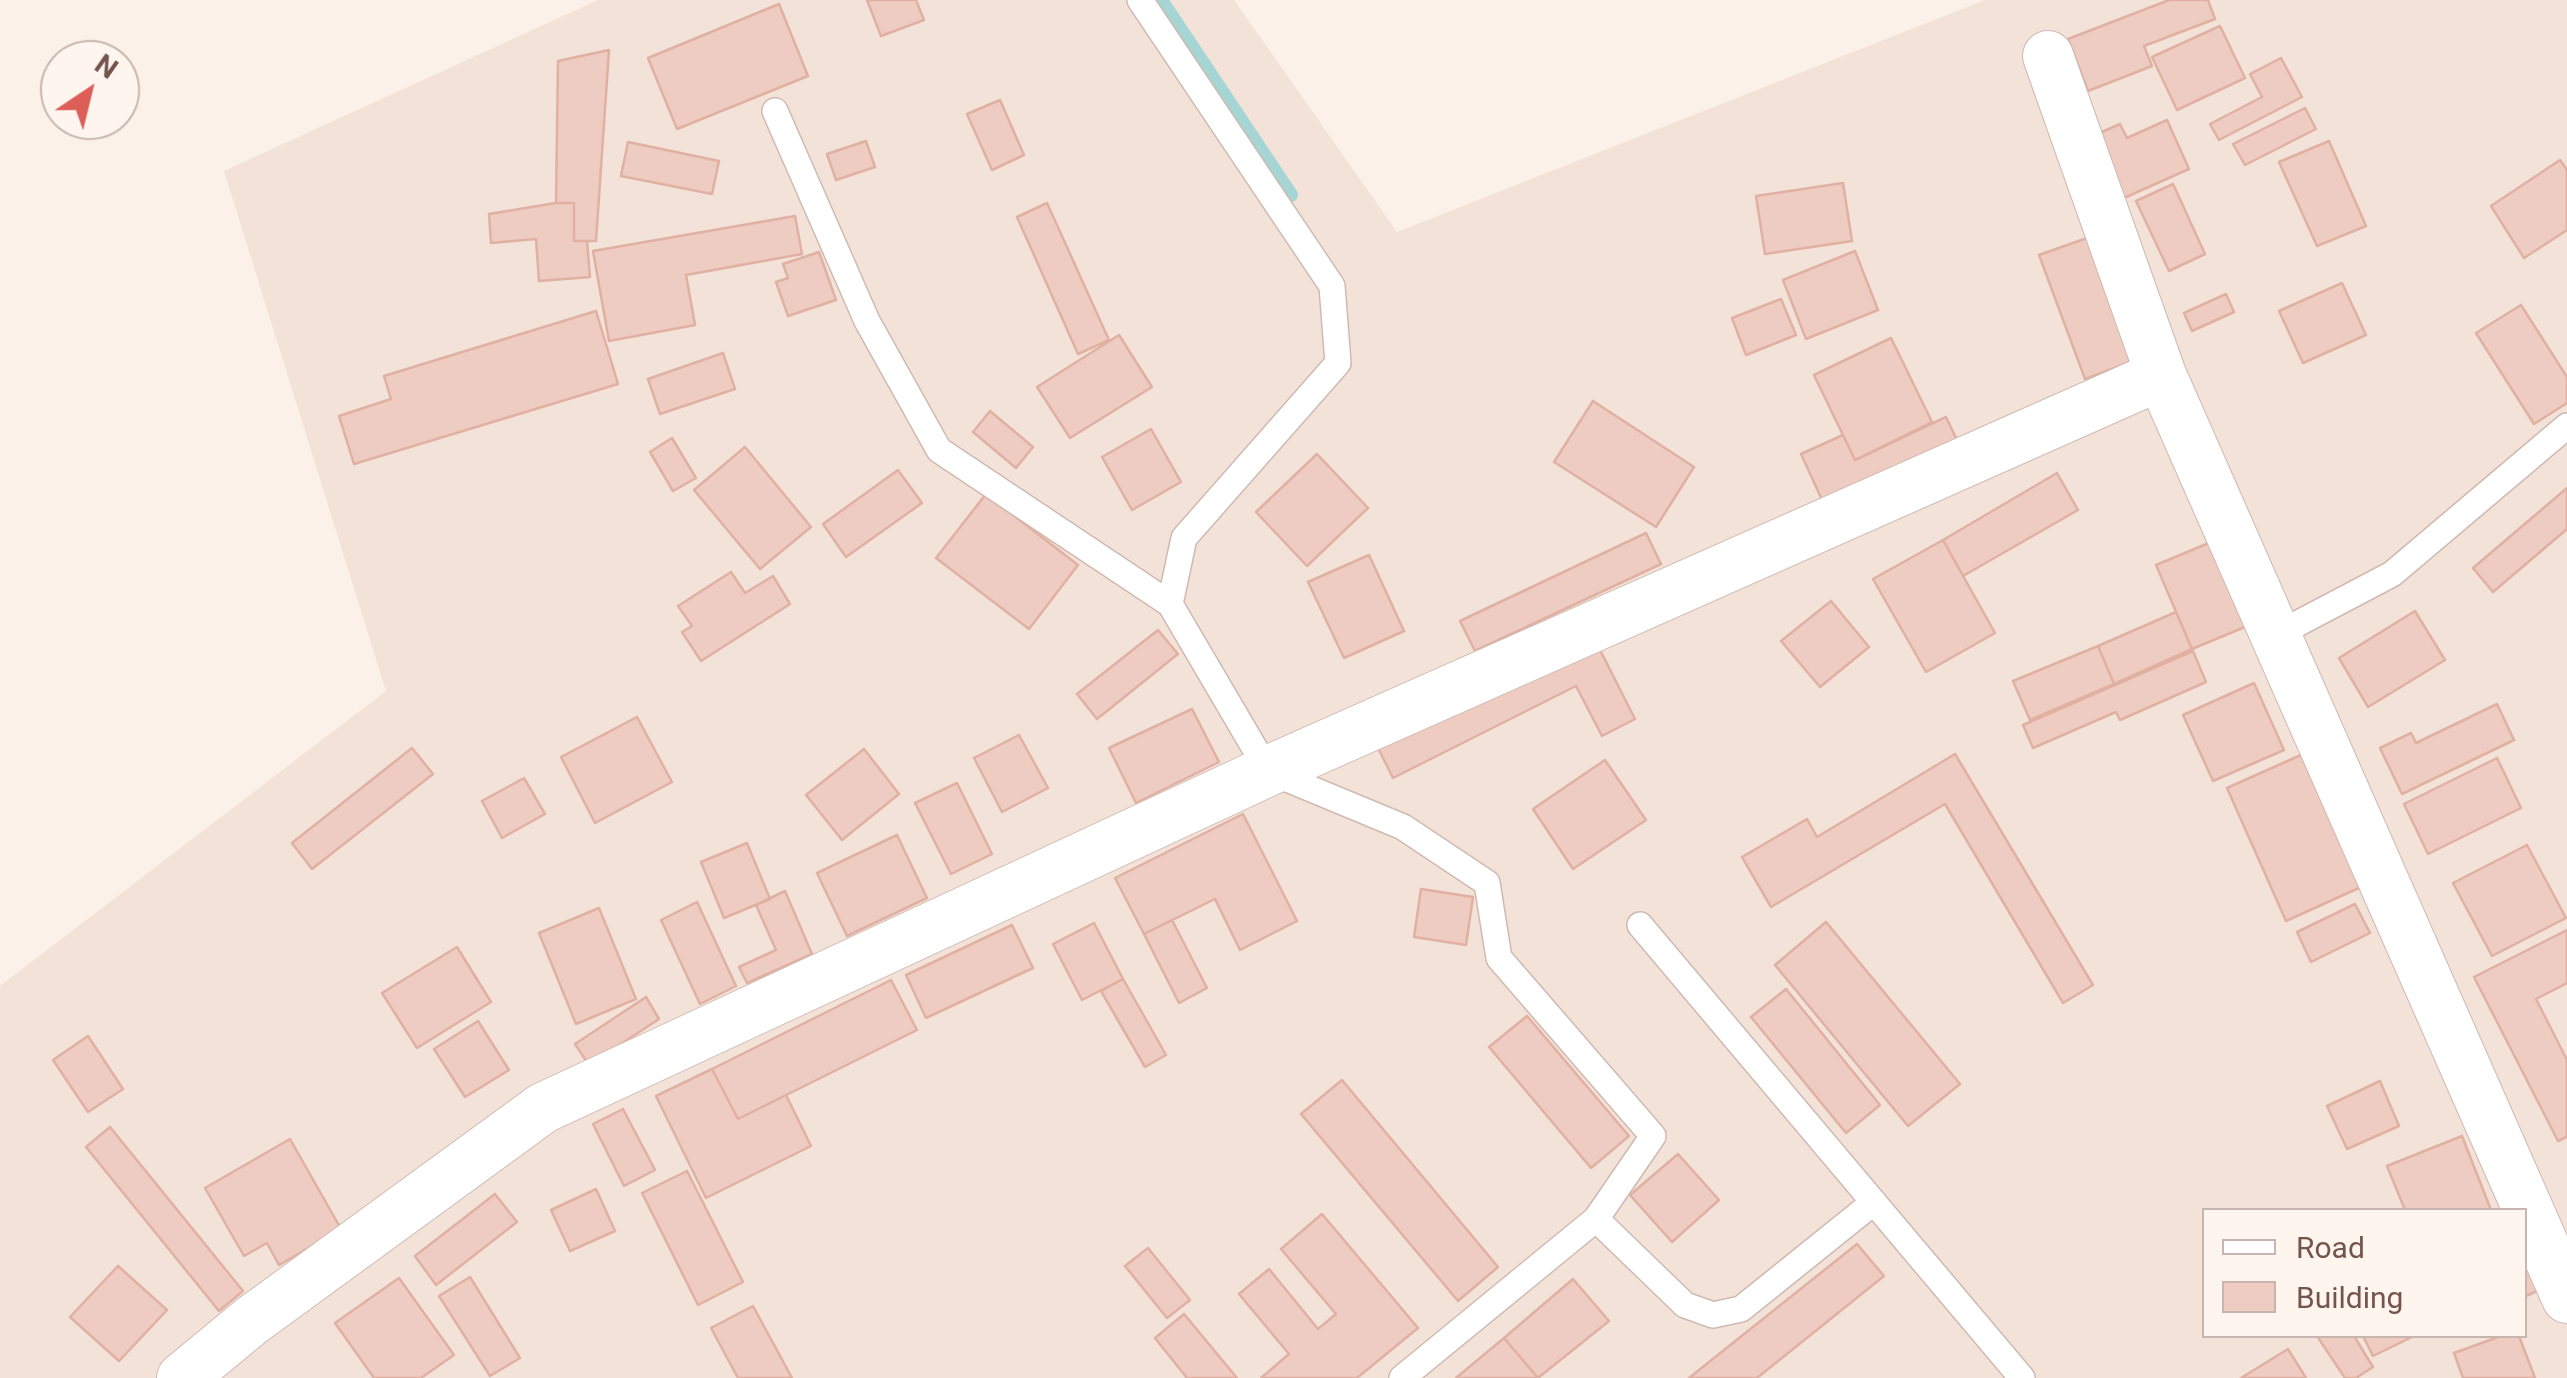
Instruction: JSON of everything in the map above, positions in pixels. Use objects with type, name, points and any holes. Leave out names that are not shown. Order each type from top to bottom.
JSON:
[{"type":"street","points":[[2048,56],[2161,375],[2567,1298]]},
{"type":"street","points":[[182,1378],[251,1321],[542,1108],[1268,771],[2161,375]]},
{"type":"lane","points":[[1140,0],[1332,286],[1338,363],[1184,538],[1170,604]]},
{"type":"lane","points":[[775,111],[867,321],[940,450],[1170,604],[1268,771],[1402,827],[1487,883],[1499,958],[1653,1136],[1596,1219],[1402,1378]]},
{"type":"lane","points":[[2276,635],[2392,574],[2567,426]]},
{"type":"lane","points":[[1640,925],[2022,1378]]},
{"type":"lane","points":[[1596,1219],[1685,1305],[1713,1315],[1741,1309],[1874,1202]]},
{"type":"shaded area","points":[[598,0],[1234,0],[1397,232],[1985,0],[2567,0],[2567,1378],[0,1378],[0,986],[386,691],[224,171]]},
{"type":"building","points":[[867,0],[916,0],[924,20],[881,36]]},
{"type":"building","points":[[2169,0],[2208,0],[2215,19],[2144,46],[2152,66],[2088,91],[2068,39]]},
{"type":"building","points":[[779,4],[808,76],[677,129],[648,58]]},
{"type":"building","points":[[2220,26],[2245,78],[2177,110],[2152,57]]},
{"type":"building","points":[[609,50],[596,241],[574,241],[574,203],[556,203],[558,61]]},
{"type":"building","points":[[2281,58],[2302,97],[2219,140],[2210,124],[2262,97],[2250,74]]},
{"type":"building","points":[[1000,100],[1024,155],[992,170],[967,114]]},
{"type":"building","points":[[2305,108],[2316,129],[2245,165],[2233,144]]},
{"type":"building","points":[[2167,120],[2189,169],[2124,198],[2095,135],[2120,124],[2127,138]]},
{"type":"building","points":[[866,141],[875,167],[836,180],[827,154]]},
{"type":"building","points":[[2329,141],[2366,226],[2317,246],[2279,162]]},
{"type":"building","points":[[628,142],[719,161],[712,194],[621,176]]},
{"type":"building","points":[[2560,160],[2567,170],[2567,230],[2524,258],[2491,206]]},
{"type":"building","points":[[1843,183],[1852,241],[1765,254],[1756,196]]},
{"type":"building","points":[[2173,184],[2205,254],[2169,271],[2136,201]]},
{"type":"building","points":[[574,203],[574,241],[587,241],[590,277],[539,281],[536,239],[491,243],[489,214]]},
{"type":"building","points":[[1047,203],[1109,340],[1078,354],[1017,217]]},
{"type":"building","points":[[795,216],[802,254],[686,275],[695,325],[609,341],[593,251]]},
{"type":"building","points":[[2090,237],[2136,360],[2085,379],[2039,255]]},
{"type":"building","points":[[1855,251],[1878,310],[1806,339],[1783,280]]},
{"type":"building","points":[[819,252],[836,300],[788,316],[776,282],[788,278],[783,264]]},
{"type":"building","points":[[2342,283],[2366,335],[2303,363],[2279,311]]},
{"type":"building","points":[[2226,294],[2234,312],[2192,331],[2184,313]]},
{"type":"building","points":[[1781,299],[1796,335],[1746,355],[1732,318]]},
{"type":"building","points":[[2521,305],[2567,377],[2567,403],[2534,424],[2476,333]]},
{"type":"building","points":[[596,311],[618,384],[354,464],[339,416],[391,399],[384,376]]},
{"type":"building","points":[[1119,335],[1152,387],[1070,438],[1037,387]]},
{"type":"building","points":[[1891,338],[1932,422],[1855,460],[1814,375]]},
{"type":"building","points":[[723,353],[735,389],[660,414],[648,379]]},
{"type":"building","points":[[1593,401],[1694,467],[1656,527],[1554,462]]},
{"type":"building","points":[[990,411],[1033,447],[1016,468],[973,432]]},
{"type":"building","points":[[1946,417],[1957,440],[1823,502],[1801,454],[1843,435],[1855,460]]},
{"type":"building","points":[[1151,429],[1181,482],[1132,510],[1102,457]]},
{"type":"building","points":[[672,438],[696,478],[673,491],[650,452]]},
{"type":"building","points":[[745,447],[811,527],[760,569],[694,490]]},
{"type":"building","points":[[1317,454],[1368,508],[1307,566],[1256,512]]},
{"type":"building","points":[[898,470],[922,503],[846,557],[823,524]]},
{"type":"building","points":[[2057,473],[2078,510],[1963,576],[1943,540]]},
{"type":"building","points":[[2567,488],[2567,529],[2493,592],[2473,568]]},
{"type":"building","points":[[986,494],[1078,565],[1029,629],[936,558]]},
{"type":"building","points":[[1646,533],[1661,564],[1475,651],[1460,621]]},
{"type":"building","points":[[1943,540],[1995,633],[1926,672],[1873,579]]},
{"type":"building","points":[[2216,540],[2252,624],[2192,649],[2156,565]]},
{"type":"building","points":[[1369,555],[1404,631],[1344,658],[1308,582]]},
{"type":"building","points":[[731,572],[745,593],[773,576],[790,604],[701,661],[682,632],[692,626],[678,606]]},
{"type":"building","points":[[1831,601],[1869,647],[1820,687],[1781,641]]},
{"type":"building","points":[[2415,611],[2445,660],[2368,707],[2339,658]]},
{"type":"building","points":[[2176,612],[2192,649],[2114,684],[2098,646]]},
{"type":"building","points":[[1158,630],[1178,654],[1097,719],[1077,694]]},
{"type":"building","points":[[1594,638],[1635,719],[1602,736],[1576,686],[1393,778],[1377,746]]},
{"type":"building","points":[[2098,646],[2114,684],[2030,720],[2013,681]]},
{"type":"building","points":[[2193,651],[2206,682],[2120,720],[2116,712],[2033,748],[2023,725]]},
{"type":"building","points":[[2254,683],[2284,750],[2213,781],[2183,715]]},
{"type":"building","points":[[2497,704],[2514,740],[2402,794],[2380,748],[2411,733],[2416,743]]},
{"type":"building","points":[[1192,709],[1219,762],[1136,803],[1109,748]]},
{"type":"building","points":[[637,717],[672,782],[595,823],[561,757]]},
{"type":"building","points":[[1019,735],[1048,788],[1002,812],[974,758]]},
{"type":"building","points":[[412,748],[433,774],[312,869],[292,843]]},
{"type":"building","points":[[864,749],[899,794],[842,840],[806,795]]},
{"type":"building","points":[[1955,754],[2093,985],[2063,1003],[1945,804],[1771,907],[1742,857],[1807,819],[1817,837]]},
{"type":"building","points":[[2301,755],[2361,887],[2286,921],[2227,788]]},
{"type":"building","points":[[2497,758],[2521,808],[2428,854],[2404,804]]},
{"type":"building","points":[[1605,760],[1646,820],[1573,869],[1533,809]]},
{"type":"building","points":[[524,778],[545,814],[502,838],[482,801]]},
{"type":"building","points":[[957,783],[992,854],[951,874],[915,803]]},
{"type":"building","points":[[1243,814],[1297,921],[1240,950],[1215,899],[1144,934],[1115,878]]},
{"type":"building","points":[[897,835],[927,898],[847,936],[817,873]]},
{"type":"building","points":[[747,843],[770,899],[724,918],[701,862]]},
{"type":"building","points":[[2527,845],[2566,918],[2492,956],[2453,883]]},
{"type":"building","points":[[1421,889],[1473,897],[1466,945],[1414,937]]},
{"type":"building","points":[[785,891],[812,954],[747,983],[739,967],[776,950],[756,905]]},
{"type":"building","points":[[697,902],[736,986],[700,1004],[661,920]]},
{"type":"building","points":[[2355,904],[2370,933],[2311,962],[2297,932]]},
{"type":"building","points":[[599,908],[636,999],[576,1024],[539,933]]},
{"type":"building","points":[[1172,920],[1207,988],[1179,1003],[1144,934]]},
{"type":"building","points":[[1826,922],[1960,1084],[1908,1126],[1775,965]]},
{"type":"building","points":[[1094,923],[1123,979],[1082,1000],[1053,944]]},
{"type":"building","points":[[1012,925],[1033,968],[926,1018],[906,975]]},
{"type":"building","points":[[2567,930],[2567,983],[2536,999],[2567,1060],[2567,1137],[2558,1141],[2474,977]]},
{"type":"building","points":[[457,947],[491,1002],[417,1048],[382,993]]},
{"type":"building","points":[[1123,979],[1166,1055],[1145,1067],[1101,991]]},
{"type":"building","points":[[891,980],[917,1030],[738,1119],[712,1069]]},
{"type":"building","points":[[1786,989],[1880,1105],[1846,1133],[1751,1017]]},
{"type":"building","points":[[646,997],[659,1019],[589,1065],[575,1044]]},
{"type":"building","points":[[1527,1016],[1629,1136],[1591,1168],[1489,1047]]},
{"type":"building","points":[[478,1021],[509,1070],[465,1097],[434,1049]]},
{"type":"building","points":[[88,1036],[123,1089],[88,1112],[53,1060]]},
{"type":"building","points":[[712,1069],[738,1119],[786,1095],[811,1146],[706,1198],[656,1096]]},
{"type":"building","points":[[1342,1080],[1498,1267],[1458,1301],[1301,1114]]},
{"type":"building","points":[[2380,1081],[2399,1126],[2347,1149],[2327,1106]]},
{"type":"building","points":[[623,1109],[655,1170],[624,1186],[593,1124]]},
{"type":"building","points":[[110,1127],[243,1291],[219,1311],[86,1147]]},
{"type":"building","points":[[2462,1136],[2490,1208],[2404,1208],[2387,1166]]},
{"type":"building","points":[[290,1139],[341,1229],[279,1265],[267,1243],[244,1256],[205,1188]]},
{"type":"building","points":[[1678,1154],[1719,1200],[1672,1242],[1630,1195]]},
{"type":"building","points":[[687,1171],[743,1282],[698,1305],[642,1193]]},
{"type":"building","points":[[596,1189],[615,1231],[570,1251],[551,1210]]},
{"type":"building","points":[[495,1194],[517,1222],[436,1285],[415,1256]]},
{"type":"building","points":[[1322,1214],[1418,1328],[1357,1378],[1261,1378],[1289,1354],[1239,1294],[1269,1269],[1318,1329],[1336,1314],[1281,1249]]},
{"type":"building","points":[[1857,1244],[1884,1276],[1757,1378],[1689,1378]]},
{"type":"building","points":[[1148,1248],[1190,1300],[1167,1318],[1125,1266]]},
{"type":"building","points":[[2527,1264],[2539,1290],[2527,1296]]},
{"type":"building","points":[[118,1266],[167,1310],[119,1361],[70,1317]]},
{"type":"building","points":[[470,1277],[520,1358],[490,1376],[439,1296]]},
{"type":"building","points":[[399,1278],[454,1355],[421,1378],[374,1378],[335,1323]]},
{"type":"building","points":[[1573,1279],[1609,1321],[1538,1378],[1504,1338]]},
{"type":"building","points":[[753,1306],[792,1378],[738,1378],[711,1328]]},
{"type":"building","points":[[1184,1314],[1237,1378],[1187,1378],[1155,1338]]},
{"type":"building","points":[[1504,1338],[1538,1378],[1456,1378]]},
{"type":"building","points":[[2318,1338],[2355,1338],[2373,1367],[2356,1378],[2345,1378]]},
{"type":"building","points":[[2364,1338],[2410,1338],[2373,1356]]},
{"type":"building","points":[[2495,1338],[2520,1338],[2535,1378],[2463,1378],[2454,1353]]},
{"type":"building","points":[[2288,1349],[2306,1378],[2241,1378]]},
{"type":"waterway","points":[[1161,0],[1291,195]]}]
